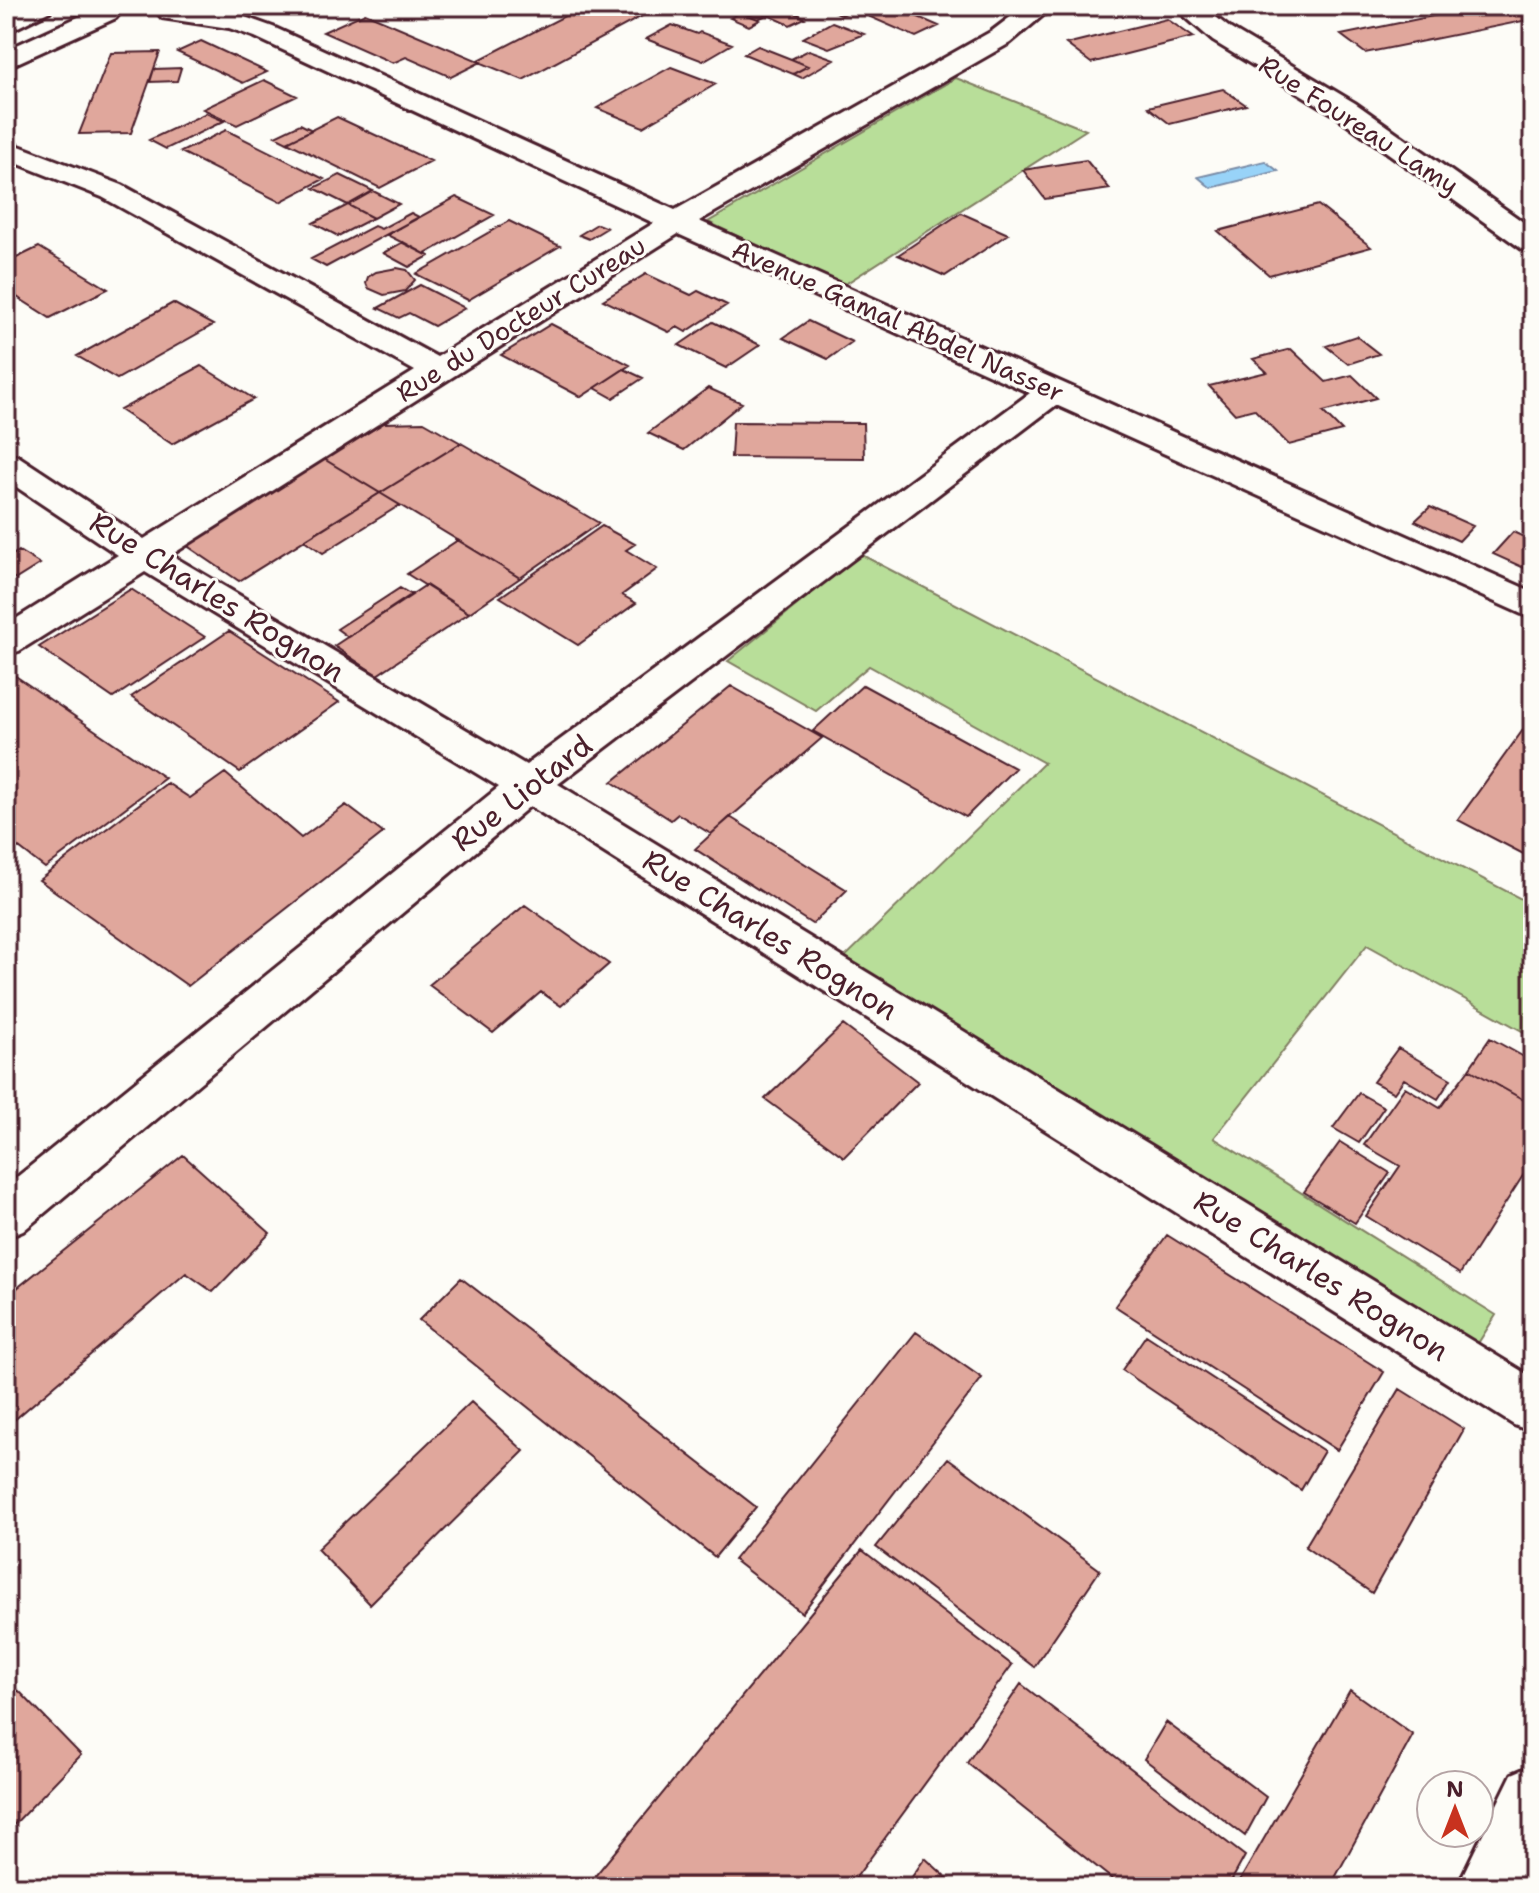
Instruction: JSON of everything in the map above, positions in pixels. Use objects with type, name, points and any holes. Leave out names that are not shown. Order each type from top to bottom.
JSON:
[{"type":"street","points":[[6,25],[41,6]]},
{"type":"street","name":"Avenue Gamal Abdel Nasser","points":[[231,6],[264,32]]},
{"type":"street","name":"Rue du Docteur Cureau","points":[[6,642],[676,222],[1001,37],[1041,6]]},
{"type":"street","name":"Rue Foureau Lamy","points":[[1186,6],[1222,35],[1345,109],[1533,243]]},
{"type":"street","name":"Avenue Gamal Abdel Nasser","points":[[6,60],[116,13],[181,9],[234,21],[1533,607]]},
{"type":"street","points":[[6,149],[112,191],[438,371]]},
{"type":"street","name":"Rue Liotard","points":[[6,1216],[528,785],[1054,391]]},
{"type":"street","name":"Rue Charles Rognon","points":[[6,464],[145,556],[528,785],[1533,1407]]},
{"type":"street","points":[[1488,1887],[1533,1795]]},
{"type":"green space","points":[[956,78],[1086,130],[842,286],[708,222]]},
{"type":"green space","points":[[860,554],[1533,905],[1533,1037],[1367,945],[1214,1138],[1496,1315],[1468,1359],[843,959],[1044,763],[869,666],[816,711],[728,661]]},
{"type":"water","points":[[1265,161],[1278,171],[1211,188],[1198,177]]},
{"type":"building","points":[[584,6],[628,6],[648,13],[523,80],[477,61]]},
{"type":"building","points":[[760,6],[773,12],[758,19],[745,14]]},
{"type":"building","points":[[788,6],[814,6],[797,14],[805,18],[790,25],[768,15]]},
{"type":"building","points":[[823,6],[861,6],[842,15]]},
{"type":"building","points":[[889,6],[939,26],[916,37],[868,16]]},
{"type":"building","points":[[1481,6],[1518,6],[1533,19],[1365,53],[1341,35]]},
{"type":"building","points":[[741,12],[760,20],[749,26],[730,18]]},
{"type":"building","points":[[365,13],[481,62],[451,77],[406,57],[393,63],[323,32]]},
{"type":"building","points":[[1167,19],[1193,37],[1091,63],[1066,44]]},
{"type":"building","points":[[832,22],[864,34],[829,48],[803,38]]},
{"type":"building","points":[[672,25],[732,44],[703,61],[646,39]]},
{"type":"building","points":[[201,41],[267,72],[243,83],[177,52]]},
{"type":"building","points":[[758,46],[808,66],[793,74],[744,54]]},
{"type":"building","points":[[809,50],[834,59],[802,78],[793,74],[808,66],[791,59]]},
{"type":"building","points":[[160,52],[131,133],[79,134],[111,53]]},
{"type":"building","points":[[671,67],[716,84],[643,127],[597,108]]},
{"type":"building","points":[[181,68],[177,81],[150,82],[154,69]]},
{"type":"building","points":[[264,80],[297,96],[237,125],[203,109]]},
{"type":"building","points":[[1223,89],[1246,105],[1170,124],[1148,107]]},
{"type":"building","points":[[206,113],[224,121],[166,149],[149,140]]},
{"type":"building","points":[[337,117],[431,161],[380,188],[287,142]]},
{"type":"building","points":[[300,124],[312,130],[287,142],[275,136]]},
{"type":"building","points":[[226,130],[324,179],[280,202],[181,152]]},
{"type":"building","points":[[1086,160],[1110,189],[1045,199],[1023,170]]},
{"type":"building","points":[[340,175],[373,191],[348,205],[314,188]]},
{"type":"building","points":[[373,191],[399,204],[373,218],[348,205]]},
{"type":"building","points":[[456,197],[494,215],[425,254],[387,235]]},
{"type":"building","points":[[348,205],[373,218],[338,236],[313,223]]},
{"type":"building","points":[[1318,205],[1371,247],[1269,275],[1218,231]]},
{"type":"building","points":[[411,213],[419,217],[326,267],[311,259],[374,226],[381,229]]},
{"type":"building","points":[[961,213],[1008,234],[945,276],[898,255]]},
{"type":"building","points":[[509,221],[560,246],[468,300],[416,274]]},
{"type":"building","points":[[597,224],[607,228],[589,239],[579,235]]},
{"type":"building","points":[[403,242],[429,256],[409,267],[383,253]]},
{"type":"building","points":[[39,247],[108,289],[50,318],[6,290],[6,263]]},
{"type":"building","points":[[397,268],[407,270],[415,280],[405,291],[384,295],[368,288],[368,277],[376,272]]},
{"type":"building","points":[[646,274],[691,295],[698,291],[727,305],[686,332],[677,327],[669,332],[603,300]]},
{"type":"building","points":[[420,285],[465,308],[434,326],[409,313],[399,318],[378,308]]},
{"type":"building","points":[[173,303],[213,325],[117,379],[77,356]]},
{"type":"building","points":[[808,321],[852,342],[828,359],[783,338]]},
{"type":"building","points":[[713,322],[760,345],[726,368],[679,345]]},
{"type":"building","points":[[551,324],[630,365],[581,397],[501,355]]},
{"type":"building","points":[[1356,336],[1379,354],[1348,364],[1326,346]]},
{"type":"building","points":[[1291,349],[1326,382],[1352,375],[1376,398],[1323,412],[1342,431],[1289,445],[1254,409],[1235,414],[1209,386],[1267,372],[1253,359]]},
{"type":"building","points":[[201,366],[254,399],[172,444],[120,410]]},
{"type":"building","points":[[624,369],[643,378],[613,398],[595,388]]},
{"type":"building","points":[[708,388],[742,403],[684,450],[648,433]]},
{"type":"building","points":[[424,422],[461,443],[380,493],[324,459],[384,423]]},
{"type":"building","points":[[733,422],[863,423],[864,458],[731,457]]},
{"type":"building","points":[[461,443],[599,523],[520,578],[380,493]]},
{"type":"building","points":[[324,459],[380,493],[239,581],[183,543]]},
{"type":"building","points":[[380,493],[400,505],[323,553],[304,540]]},
{"type":"building","points":[[1430,507],[1473,526],[1459,541],[1415,521]]},
{"type":"building","points":[[602,526],[635,544],[626,550],[657,569],[622,595],[636,603],[578,645],[500,597]]},
{"type":"building","points":[[1513,532],[1533,541],[1533,572],[1493,554]]},
{"type":"building","points":[[458,540],[520,578],[469,613],[407,574]]},
{"type":"building","points":[[19,551],[40,564],[16,579],[6,573],[6,559]]},
{"type":"building","points":[[426,585],[469,613],[377,675],[334,646]]},
{"type":"building","points":[[400,588],[412,595],[348,637],[337,629]]},
{"type":"building","points":[[131,589],[205,637],[113,698],[39,647]]},
{"type":"building","points":[[229,631],[339,702],[240,772],[131,697]]},
{"type":"building","points":[[14,675],[165,778],[45,868],[6,838],[6,680]]},
{"type":"building","points":[[863,685],[1015,768],[966,817],[813,731]]},
{"type":"building","points":[[731,686],[822,738],[711,834],[678,814],[671,820],[612,782]]},
{"type":"building","points":[[1533,716],[1533,859],[1458,820]]},
{"type":"building","points":[[225,773],[301,838],[346,805],[383,833],[188,986],[39,880],[167,783],[190,798]]},
{"type":"building","points":[[730,817],[847,890],[812,924],[695,849]]},
{"type":"building","points":[[525,905],[609,964],[561,1006],[541,992],[493,1033],[429,985]]},
{"type":"building","points":[[843,1025],[918,1082],[844,1157],[765,1099]]},
{"type":"building","points":[[1490,1038],[1533,1062],[1533,1105],[1469,1069]]},
{"type":"building","points":[[1398,1048],[1451,1079],[1438,1099],[1404,1079],[1394,1093],[1373,1082]]},
{"type":"building","points":[[1469,1069],[1533,1105],[1533,1160],[1460,1274],[1366,1216],[1400,1166],[1364,1145],[1405,1087],[1440,1108]]},
{"type":"building","points":[[1359,1093],[1384,1107],[1359,1143],[1333,1128]]},
{"type":"building","points":[[1340,1142],[1390,1173],[1355,1223],[1304,1192]]},
{"type":"building","points":[[183,1155],[270,1233],[213,1292],[186,1273],[6,1427],[6,1297]]},
{"type":"building","points":[[1167,1235],[1384,1372],[1337,1450],[1115,1306]]},
{"type":"building","points":[[461,1278],[756,1507],[715,1557],[419,1320]]},
{"type":"building","points":[[916,1332],[982,1378],[802,1613],[734,1560]]},
{"type":"building","points":[[1146,1335],[1324,1451],[1301,1490],[1122,1370]]},
{"type":"building","points":[[1400,1389],[1464,1429],[1372,1593],[1305,1547]]},
{"type":"building","points":[[471,1402],[524,1451],[370,1604],[317,1549]]},
{"type":"building","points":[[948,1458],[1100,1570],[1034,1667],[876,1547]]},
{"type":"building","points":[[862,1550],[1012,1665],[849,1887],[586,1887]]},
{"type":"building","points":[[1021,1684],[1245,1856],[1228,1887],[1122,1887],[967,1763]]},
{"type":"building","points":[[18,1690],[81,1755],[6,1833],[6,1702]]},
{"type":"building","points":[[1350,1690],[1413,1735],[1330,1887],[1236,1887]]},
{"type":"building","points":[[1166,1722],[1266,1797],[1245,1836],[1144,1759]]},
{"type":"building","points":[[925,1858],[957,1887],[905,1887]]}]
